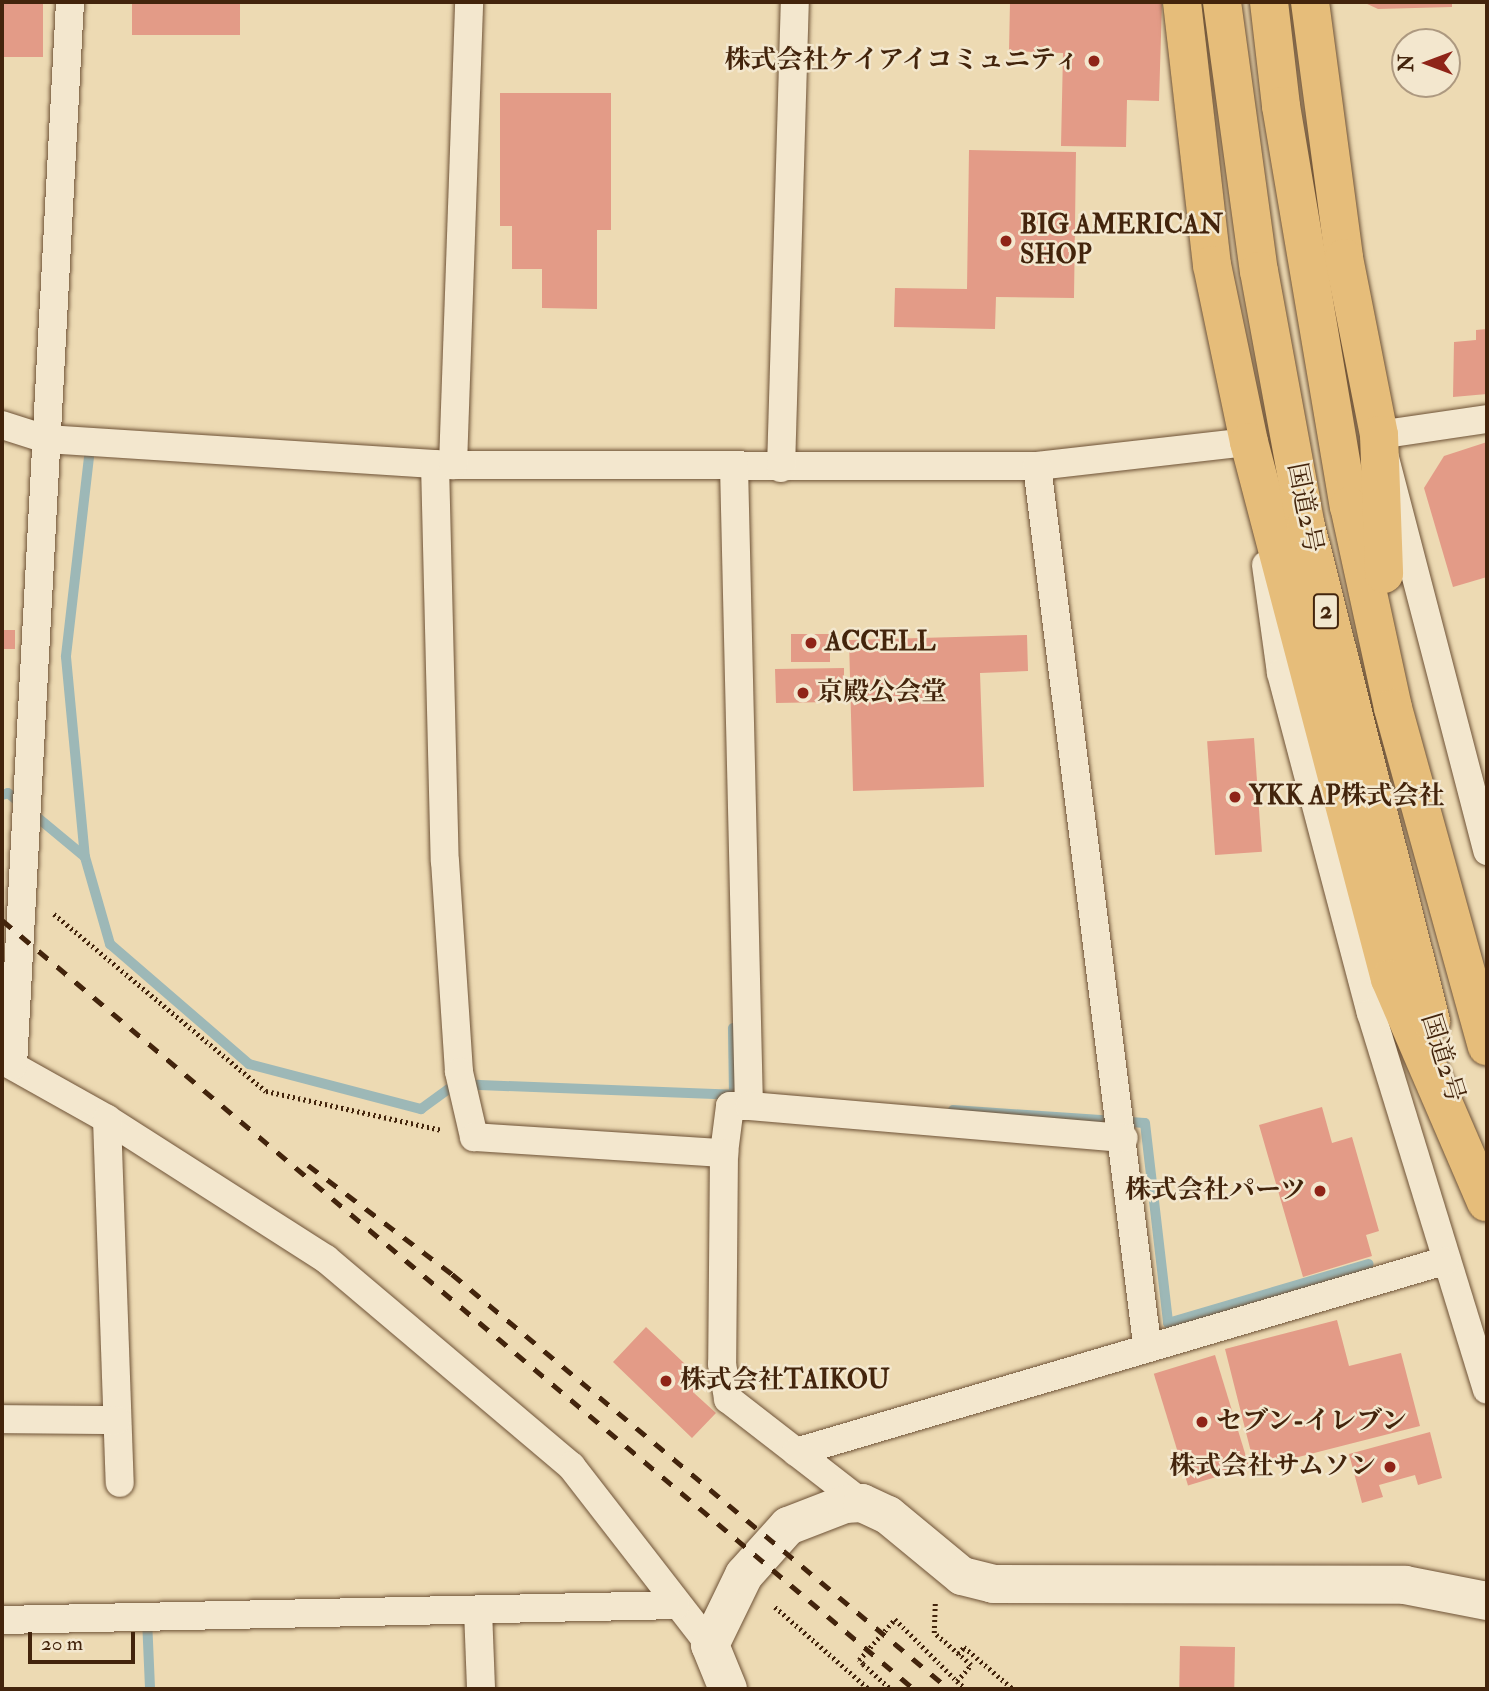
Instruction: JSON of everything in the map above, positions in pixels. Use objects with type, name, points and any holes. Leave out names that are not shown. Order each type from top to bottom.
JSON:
[{"type":"highway","points":[[1182,2],[1212,265],[1249,442],[1390,979],[1486,1204]]},
{"type":"highway","name":"国道2号","points":[[1222,2],[1257,258],[1306,526],[1415,971],[1486,1204]]},
{"type":"highway","name":"国道2号","points":[[1269,2],[1306,266],[1393,708],[1487,1046]]},
{"type":"highway","points":[[1310,2],[1344,258],[1380,435],[1393,708]]},
{"type":"street","points":[[70,2],[28,826],[18,868],[10,970],[8,1063],[107,1119],[326,1259],[571,1466],[676,1605],[710,1645],[728,1689]]},
{"type":"street","points":[[469,2],[444,465],[445,861],[462,1084],[474,1137],[724,1153]]},
{"type":"street","points":[[781,468],[795,2]]},
{"type":"street","points":[[1487,419],[1380,435],[1487,851]]},
{"type":"street","points":[[2,425],[46,439],[444,465],[781,468],[1037,466],[1249,442],[1281,673],[1444,1261],[1487,1390]]},
{"type":"street","points":[[734,466],[749,1098]]},
{"type":"street","points":[[1037,466],[1122,1127],[1147,1344]]},
{"type":"street","points":[[1122,1127],[749,1098],[730,1106],[724,1153],[722,1364],[728,1399],[862,1503],[888,1515],[962,1576],[993,1584],[1405,1585],[1487,1601]]},
{"type":"street","points":[[107,1119],[120,1483]]},
{"type":"street","points":[[796,1452],[1147,1344],[1444,1261]]},
{"type":"street","points":[[2,1419],[117,1420]]},
{"type":"street","points":[[710,1645],[744,1575],[788,1526],[862,1503]]},
{"type":"street","points":[[2,1620],[676,1605]]},
{"type":"street","points":[[478,1610],[481,1689]]},
{"type":"path","points":[[18,868],[266,1091],[474,1137]]},
{"type":"path","points":[[940,1595],[931,1606],[934,1633],[971,1665],[957,1681]]},
{"type":"path","points":[[775,1607],[869,1689]]},
{"type":"path","points":[[891,1689],[859,1660],[895,1619],[967,1689]]},
{"type":"path","points":[[958,1654],[964,1647],[1013,1689]]},
{"type":"building","points":[[2,2],[43,2],[43,57],[2,57]]},
{"type":"building","points":[[132,2],[240,2],[240,35],[132,35]]},
{"type":"building","points":[[1010,2],[1162,3],[1159,101],[1127,100],[1126,147],[1061,146],[1063,53],[1009,51]]},
{"type":"building","points":[[1363,2],[1452,2],[1452,7],[1378,9]]},
{"type":"building","points":[[500,93],[611,93],[611,230],[597,230],[597,309],[542,308],[542,269],[512,269],[512,226],[500,226]]},
{"type":"building","points":[[969,150],[1076,152],[1074,298],[996,297],[995,329],[894,327],[895,288],[967,289]]},
{"type":"building","points":[[1487,329],[1487,394],[1453,397],[1454,342],[1476,340],[1476,330]]},
{"type":"building","points":[[1487,442],[1487,577],[1453,587],[1424,488],[1444,456]]},
{"type":"building","points":[[2,630],[15,630],[15,649],[2,649]]},
{"type":"building","name":"ACCELL","points":[[791,634],[830,634],[830,662],[791,662]]},
{"type":"building","points":[[1027,635],[1028,671],[980,673],[984,787],[853,791],[849,640]]},
{"type":"building","name":"京殿公会堂","points":[[844,668],[844,683],[831,683],[831,702],[776,703],[775,669]]},
{"type":"building","points":[[1254,738],[1262,852],[1215,855],[1207,741]]},
{"type":"building","points":[[1322,1107],[1332,1143],[1352,1137],[1379,1231],[1366,1235],[1372,1256],[1303,1277],[1259,1125]]},
{"type":"building","points":[[1337,1320],[1349,1366],[1401,1353],[1420,1426],[1255,1468],[1225,1349]]},
{"type":"building","points":[[646,1327],[704,1382],[694,1393],[716,1413],[692,1438],[613,1362]]},
{"type":"building","points":[[1215,1355],[1249,1467],[1188,1486],[1154,1374]]},
{"type":"building","points":[[1430,1432],[1442,1478],[1418,1485],[1415,1475],[1379,1485],[1383,1497],[1362,1503],[1349,1454]]},
{"type":"building","points":[[1180,1646],[1235,1647],[1234,1689],[1179,1689]]},
{"type":"waterway","points":[[89,457],[66,657],[85,857],[110,944],[249,1064],[421,1109],[449,1089],[479,1085],[734,1095],[733,1028]]},
{"type":"waterway","points":[[2,795],[8,793],[85,857]]},
{"type":"waterway","points":[[953,1110],[1145,1123],[1168,1323],[1368,1264]]},
{"type":"waterway","points":[[147,1619],[150,1689]]},
{"type":"railway","points":[[2,920],[914,1689]]},
{"type":"railway","points":[[308,1165],[452,1274],[949,1689]]},
{"type":"place","name":"株式会社ケイアイコミュニティ","points":[[1094,61]]},
{"type":"place","name":"BIG AMERICAN SHOP","points":[[1006,241]]},
{"type":"place","name":"ACCELL","points":[[811,643]]},
{"type":"place","name":"京殿公会堂","points":[[803,693]]},
{"type":"place","name":"YKK AP株式会社","points":[[1235,797]]},
{"type":"place","name":"株式会社パーツ","points":[[1320,1191]]},
{"type":"place","name":"株式会社TAIKOU","points":[[666,1381]]},
{"type":"place","name":"セブン-イレブン","points":[[1202,1422]]},
{"type":"place","name":"株式会社サムソン","points":[[1390,1467]]}]
